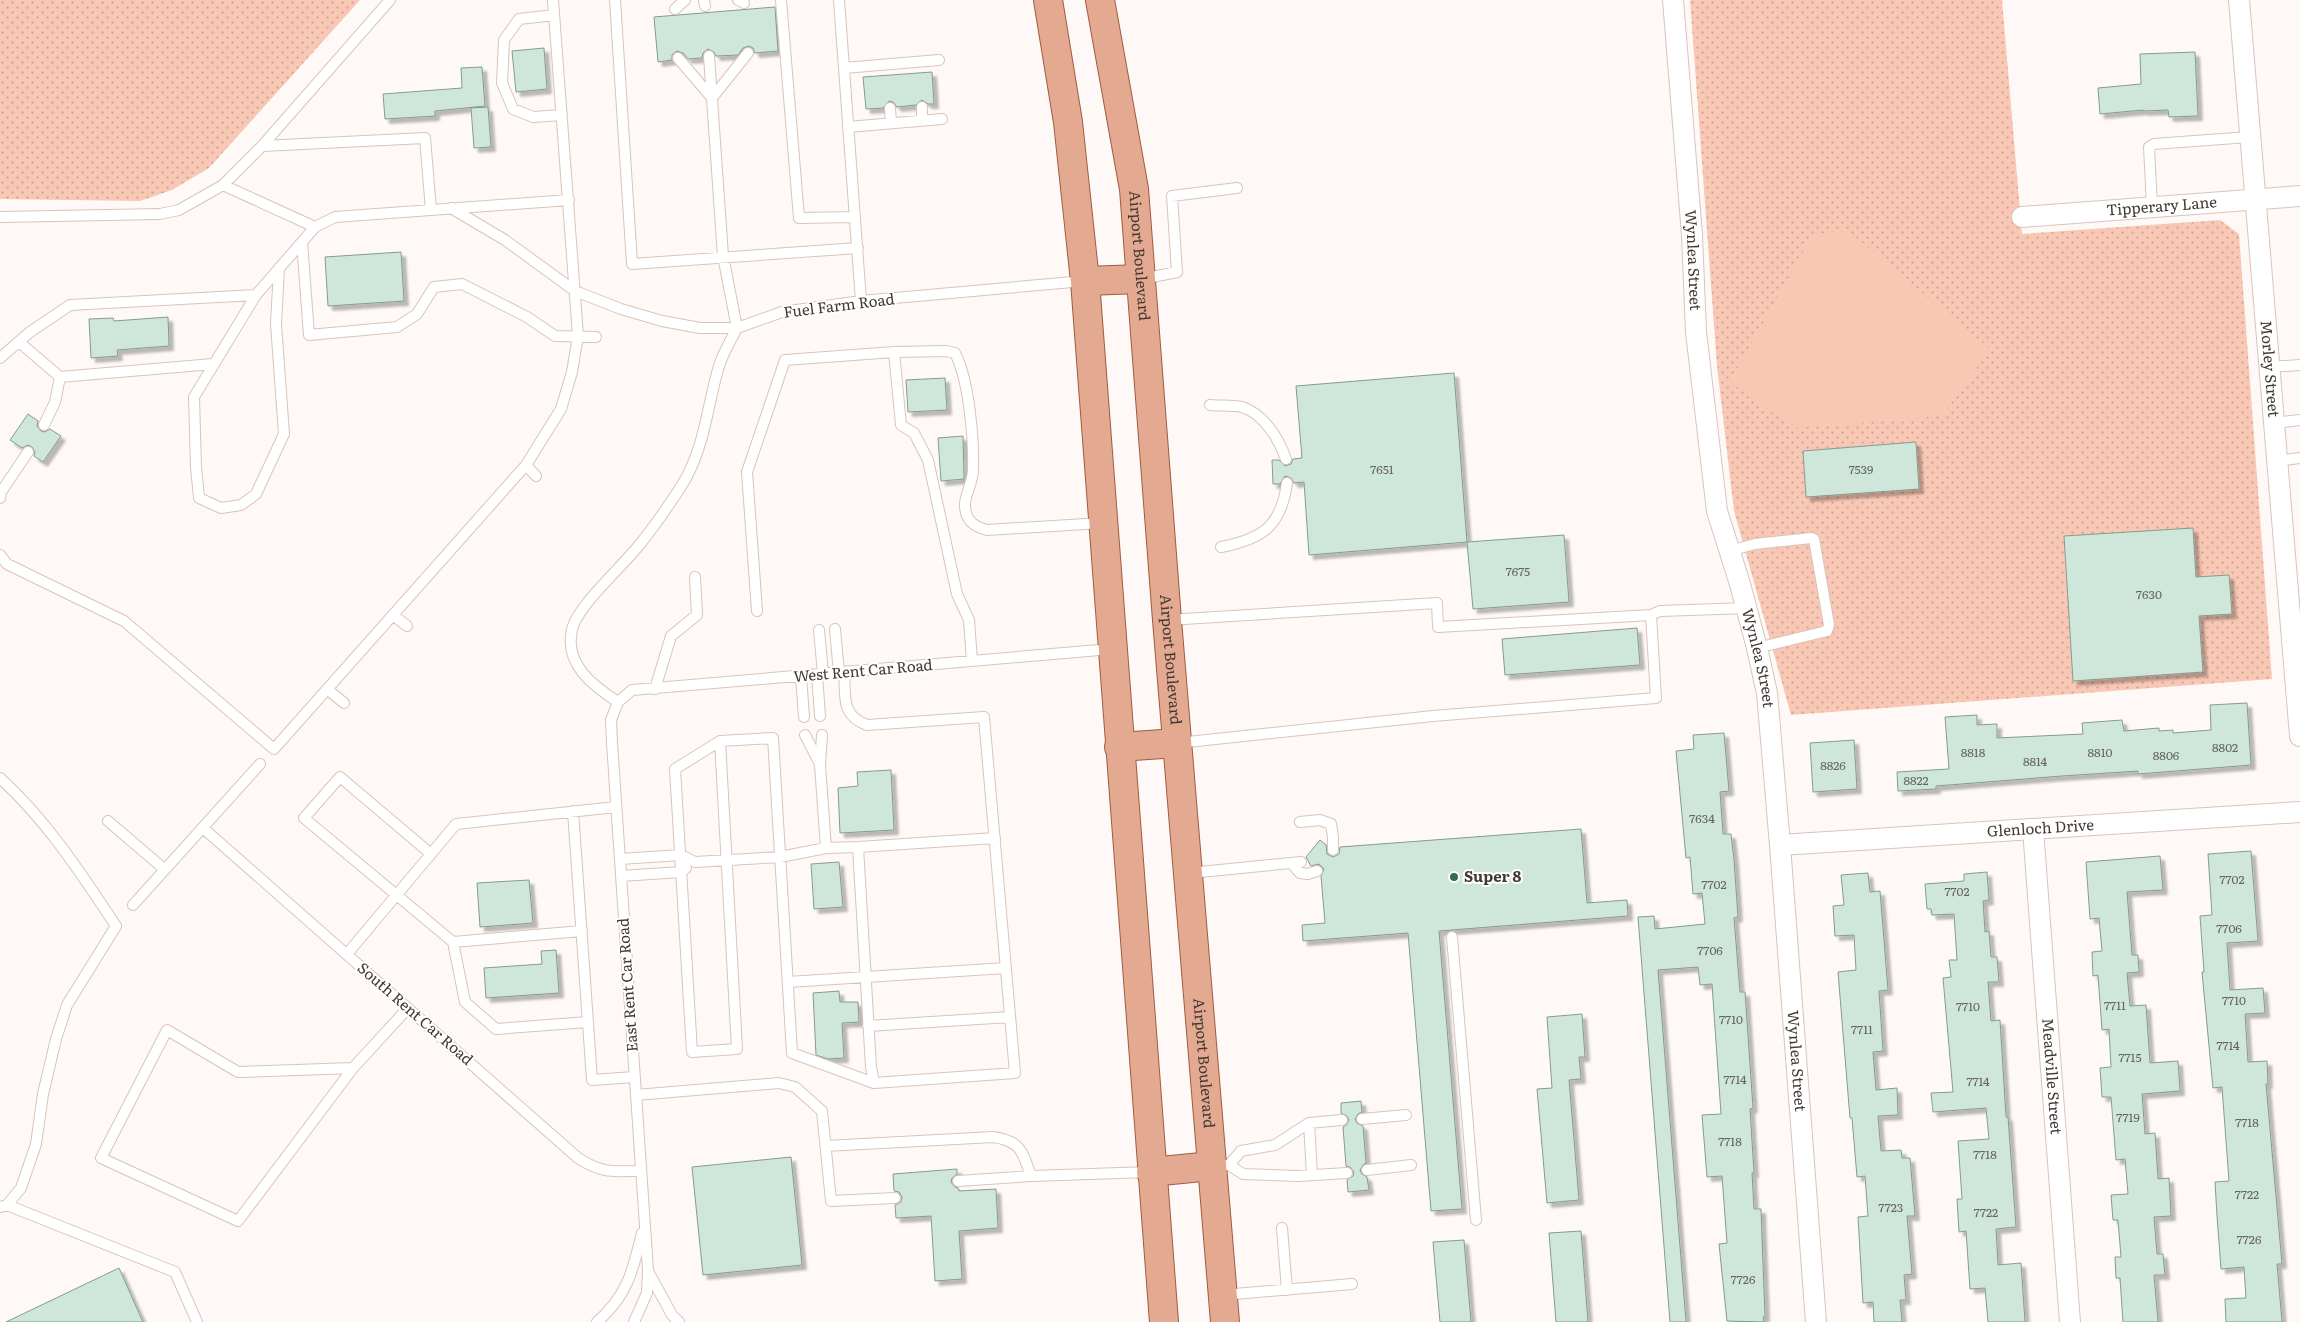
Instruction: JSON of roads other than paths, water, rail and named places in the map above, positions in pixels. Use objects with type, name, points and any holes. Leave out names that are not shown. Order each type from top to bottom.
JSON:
[{"type":"main road","points":[[1048,0],[1068,122],[1085,281],[1151,1172],[1164,1322]]},
{"type":"main road","name":"Airport Boulevard","points":[[1100,0],[1134,189],[1188,873],[1220,1166],[1224,1309]]},
{"type":"main road","points":[[1085,281],[1141,279]]},
{"type":"main road","points":[[1119,747],[1177,743]]},
{"type":"main road","points":[[1151,1172],[1220,1166]]},
{"type":"street","name":"Wynlea Street","points":[[1673,0],[1692,235],[1696,332],[1717,511],[1747,608],[1767,693],[1816,1322]]},
{"type":"street","name":"Morley Street","points":[[2239,0],[2300,736]]},
{"type":"street","name":"Tipperary Lane","points":[[2022,218],[2300,196]]},
{"type":"street","name":"Glenloch Drive","points":[[1780,845],[2300,812]]},
{"type":"street","name":"Meadville Street","points":[[2033,829],[2070,1322]]},
{"type":"lane","points":[[0,217],[160,214],[179,210],[223,185],[262,146],[390,0]]},
{"type":"lane","points":[[0,556],[7,564],[124,621],[274,749],[526,465],[561,409],[572,372],[578,336],[553,0]]},
{"type":"lane","points":[[615,0],[632,264],[723,256],[858,248]]},
{"type":"lane","points":[[675,9],[685,0]]},
{"type":"lane","points":[[781,0],[799,218],[855,217]]},
{"type":"lane","points":[[839,0],[861,301]]},
{"type":"lane","points":[[554,15],[519,19],[504,40],[502,83],[513,110],[533,116],[562,115]]},
{"type":"lane","points":[[712,98],[748,53]]},
{"type":"lane","points":[[618,702],[599,690],[584,676],[576,664],[572,648],[572,630],[578,615],[640,544],[683,483],[704,436],[720,365],[737,328],[723,256],[709,56]]},
{"type":"lane","points":[[678,58],[712,98]]},
{"type":"lane","points":[[844,68],[918,66],[939,60]]},
{"type":"lane","points":[[922,106],[922,121]]},
{"type":"lane","points":[[890,108],[891,123]]},
{"type":"lane","points":[[848,127],[942,119]]},
{"type":"lane","points":[[2152,207],[2149,147],[2154,144],[2249,137]]},
{"type":"lane","points":[[262,146],[425,138],[431,210]]},
{"type":"lane","points":[[223,185],[315,226]]},
{"type":"lane","points":[[1141,279],[1177,272],[1172,196],[1238,188]]},
{"type":"lane","points":[[279,268],[276,324],[284,434],[256,494],[241,505],[222,508],[200,498],[196,467],[194,397],[256,295],[279,268],[302,242],[315,226],[335,217],[569,200]]},
{"type":"lane","name":"Fuel Farm Road","points":[[451,208],[505,240],[575,291],[621,309],[662,321],[700,328],[737,328],[782,312],[861,301],[1085,281]]},
{"type":"lane","points":[[302,242],[309,335],[397,328],[417,314],[434,287],[462,284],[527,317],[555,336],[596,337]]},
{"type":"lane","points":[[0,358],[70,305],[256,295]]},
{"type":"lane","points":[[19,342],[60,377],[213,364]]},
{"type":"lane","points":[[757,611],[747,472],[785,360],[894,352],[946,351],[955,353],[961,365],[970,419],[974,472],[965,495],[968,517],[977,527],[987,530],[1103,523]]},
{"type":"lane","points":[[894,352],[901,425],[914,433],[928,460],[957,594],[969,620],[972,661]]},
{"type":"lane","points":[[2269,367],[2300,365]]},
{"type":"lane","points":[[44,425],[56,402],[60,377]]},
{"type":"lane","points":[[1210,405],[1242,407],[1265,423],[1280,442],[1286,459]]},
{"type":"lane","points":[[2274,423],[2300,420]]},
{"type":"lane","points":[[0,498],[28,452]]},
{"type":"lane","points":[[2277,461],[2300,458]]},
{"type":"lane","points":[[526,465],[536,476]]},
{"type":"lane","points":[[1221,547],[1245,542],[1262,534],[1277,519],[1285,502],[1287,484]]},
{"type":"lane","points":[[1729,551],[1754,544],[1814,539],[1829,625],[1827,631],[1757,648]]},
{"type":"lane","points":[[655,689],[671,636],[697,615],[695,577]]},
{"type":"lane","points":[[1167,620],[1437,603],[1438,628],[1651,615],[1660,611],[1747,608]]},
{"type":"lane","points":[[393,615],[407,626]]},
{"type":"lane","points":[[1177,743],[1434,716],[1656,698],[1651,615]]},
{"type":"lane","points":[[720,741],[737,1048],[692,1052],[676,769],[720,741],[773,738],[792,1052],[874,1083],[1015,1074],[984,717],[866,725],[856,721],[848,713],[835,628]]},
{"type":"lane","points":[[819,630],[820,716]]},
{"type":"lane","name":"West Rent Car Road","points":[[618,702],[632,690],[1112,649]]},
{"type":"lane","points":[[801,676],[804,717]]},
{"type":"lane","points":[[327,690],[344,703]]},
{"type":"lane","name":"East Rent Car Road","points":[[618,702],[612,720],[616,807],[648,1270]]},
{"type":"lane","points":[[805,735],[820,765]]},
{"type":"lane","points":[[822,735],[820,765],[826,848]]},
{"type":"lane","points":[[133,905],[260,764]]},
{"type":"lane","points":[[431,854],[340,777],[304,818],[454,942],[465,1002],[496,1029],[588,1022]]},
{"type":"lane","points":[[0,778],[50,830],[116,926],[67,1005],[56,1039],[43,1094],[36,1144],[21,1188],[4,1206],[175,1272],[197,1322]]},
{"type":"lane","points":[[347,954],[456,824],[616,807]]},
{"type":"lane","points":[[573,811],[592,1080],[634,1077]]},
{"type":"lane","points":[[1300,822],[1320,820],[1330,824],[1333,850]]},
{"type":"lane","points":[[108,821],[164,869]]},
{"type":"lane","name":"South Rent Car Road","points":[[203,828],[578,1158],[595,1169],[611,1172],[641,1171]]},
{"type":"lane","points":[[620,859],[681,855],[695,862],[780,857],[826,848],[995,838]]},
{"type":"lane","points":[[858,847],[868,1026],[874,1083]]},
{"type":"lane","points":[[621,876],[682,872],[695,862]]},
{"type":"lane","points":[[1188,873],[1296,862],[1300,873],[1308,874],[1317,871]]},
{"type":"lane","points":[[454,942],[582,931]]},
{"type":"lane","points":[[1452,937],[1476,1220]]},
{"type":"lane","points":[[788,982],[1006,968]]},
{"type":"lane","points":[[353,1068],[238,1072],[167,1030],[101,1158],[238,1221],[353,1068],[408,1008]]},
{"type":"lane","points":[[868,1026],[1010,1017]]},
{"type":"lane","points":[[636,1095],[779,1083],[795,1087],[822,1111],[831,1201],[895,1198]]},
{"type":"lane","points":[[1362,1119],[1406,1115]]},
{"type":"lane","points":[[1220,1166],[1241,1151],[1275,1145],[1309,1123],[1342,1120]]},
{"type":"lane","points":[[1309,1123],[1312,1175]]},
{"type":"lane","points":[[826,1146],[993,1138],[1009,1140],[1022,1151],[1031,1176]]},
{"type":"lane","points":[[1367,1170],[1411,1165]]},
{"type":"lane","points":[[1220,1166],[1243,1174],[1312,1175],[1346,1173]]},
{"type":"lane","points":[[958,1181],[1031,1176],[1151,1172]]},
{"type":"lane","points":[[597,1322],[614,1308],[624,1289],[634,1267],[644,1222]]},
{"type":"lane","points":[[1282,1228],[1287,1290]]},
{"type":"lane","points":[[634,1322],[647,1293],[648,1270]]},
{"type":"lane","points":[[648,1270],[672,1315],[679,1322]]},
{"type":"lane","points":[[1224,1309],[1287,1290],[1352,1284]]},
{"type":"place","name":"Super 8","points":[[1454,877]]}]
